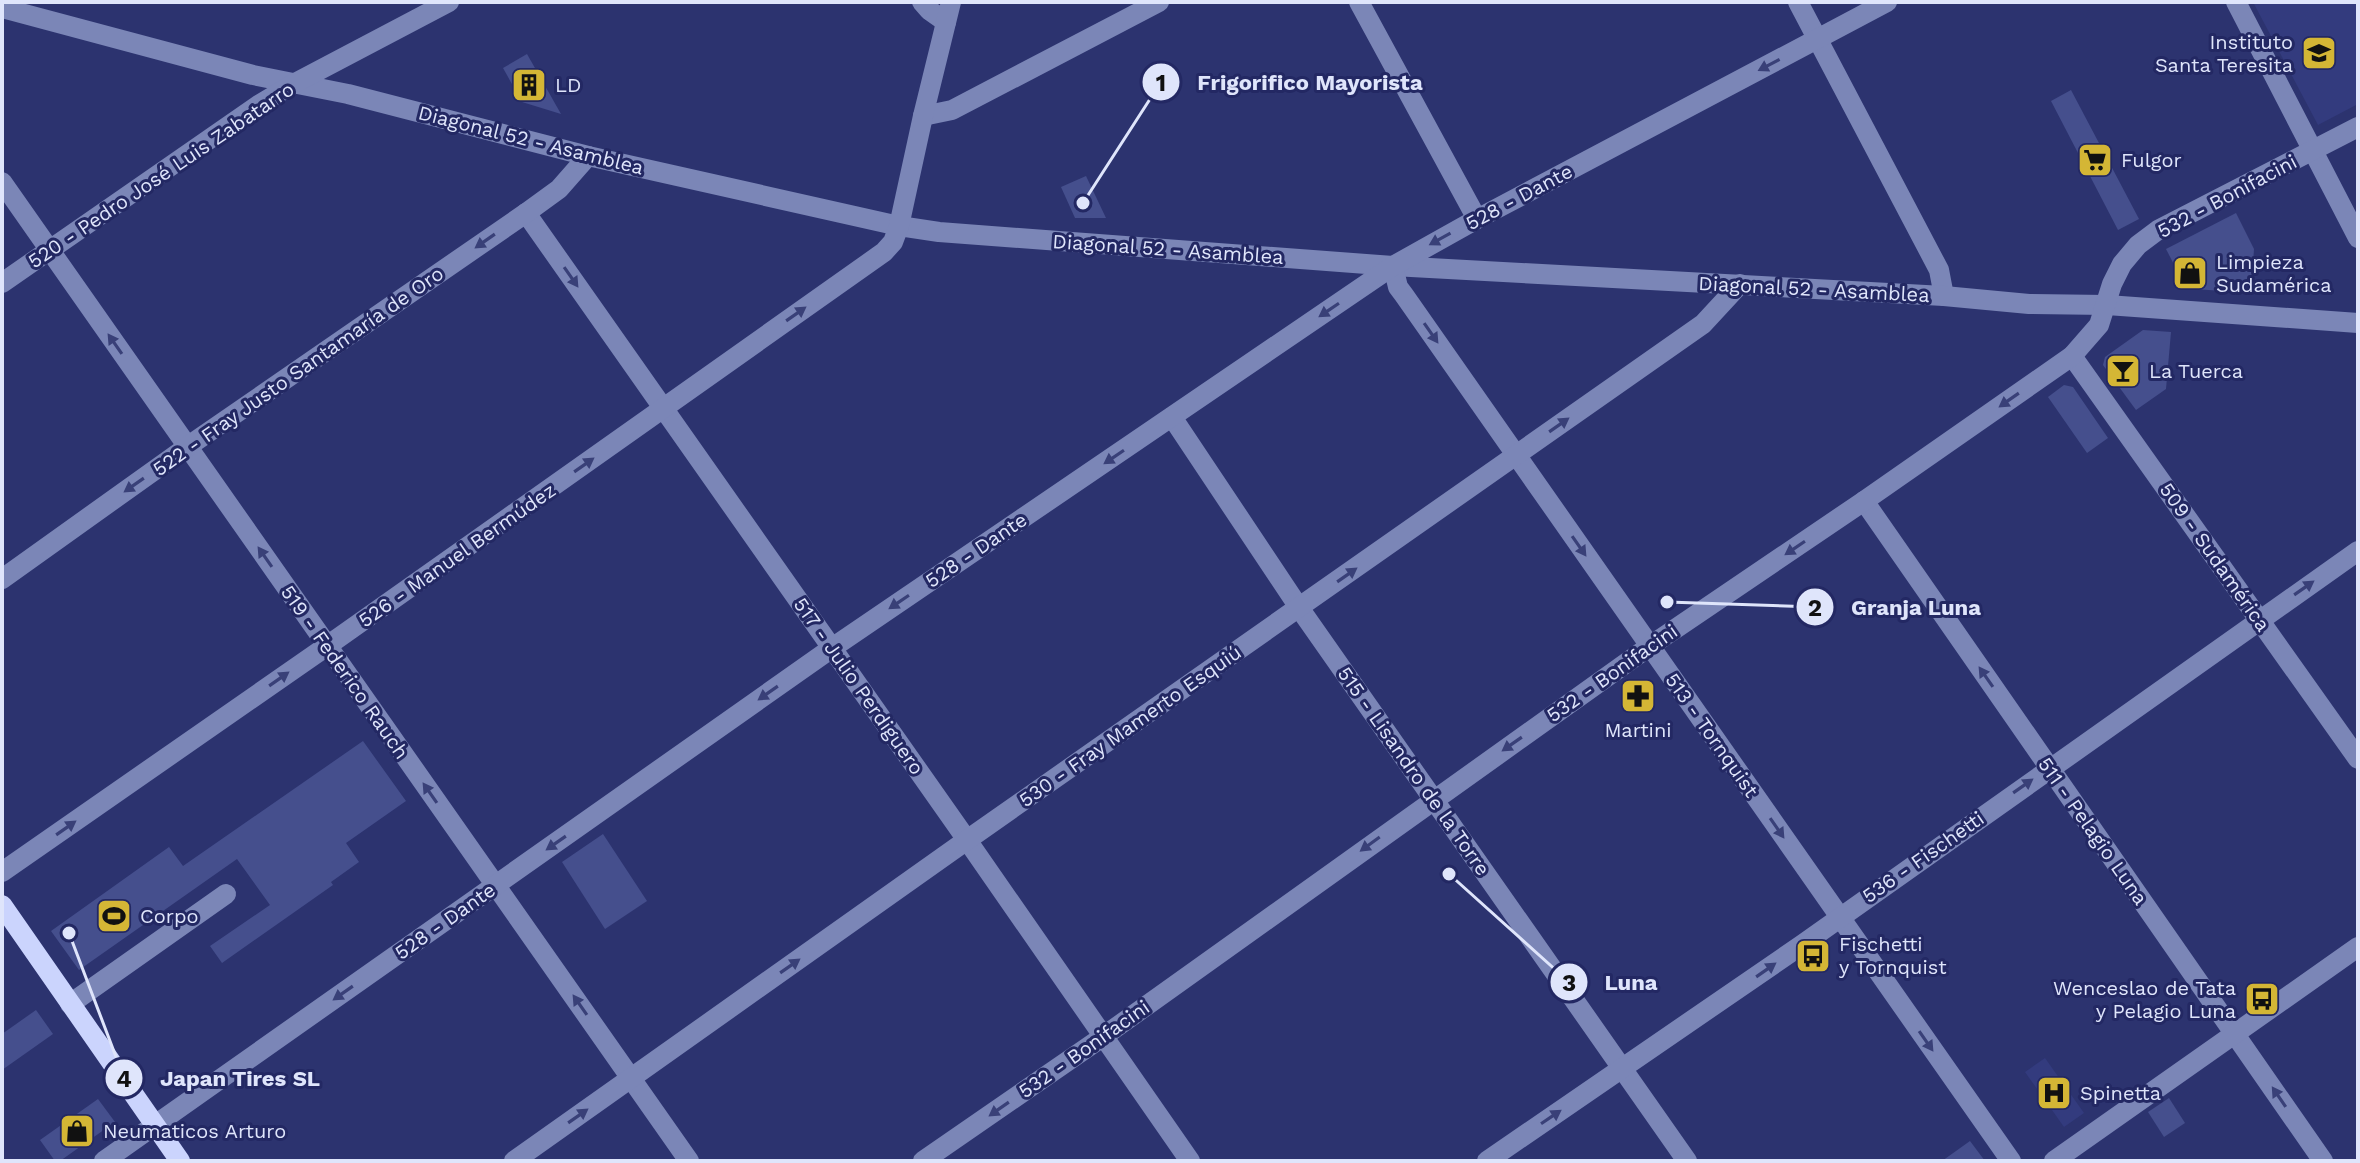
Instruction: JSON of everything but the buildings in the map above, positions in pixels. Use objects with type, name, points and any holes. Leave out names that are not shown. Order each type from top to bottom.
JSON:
[{"type":"main road","points":[[5,915],[180,1161]]},
{"type":"street","name":"520 - Pedro José Luis Zabatarro","points":[[2,283],[260,104],[449,2]]},
{"type":"street","points":[[899,226],[948,12],[929,10],[922,2]]},
{"type":"street","points":[[923,116],[952,110],[1159,2]]},
{"type":"street","points":[[1359,2],[1477,219]]},
{"type":"street","points":[[1798,2],[1939,270],[1944,296]]},
{"type":"street","name":"528 - Dante","points":[[104,1161],[832,648],[1393,266],[1887,2]]},
{"type":"street","points":[[2236,2],[2358,238]]},
{"type":"street","name":"Diagonal 52 - Asamblea","points":[[2,8],[253,75],[348,94],[588,156],[899,226],[939,232],[1393,266],[1944,296],[2029,304],[2107,305],[2358,323]]},
{"type":"street","name":"532 - Bonifacini","points":[[923,1161],[1104,1036],[1650,646],[2072,356],[2099,325],[2122,264],[2138,245],[2158,230],[2358,127]]},
{"type":"street","name":"522 - Fray Justo Santamaría de Oro","points":[[2,579],[526,213],[559,189],[588,156]]},
{"type":"street","name":"519 - Federico Rauch","points":[[2,182],[689,1161]]},
{"type":"street","name":"517 - Julio Perdiguero","points":[[526,213],[1190,1161]]},
{"type":"street","name":"526 - Manuel Bermúdez","points":[[2,872],[884,252],[893,242],[899,226]]},
{"type":"street","name":"513 - Tornquist","points":[[1393,266],[1398,287],[2011,1161]]},
{"type":"street","name":"530 - Fray Mamerto Esquiú","points":[[514,1161],[1703,324],[1740,284]]},
{"type":"street","name":"509 - Sudamérica","points":[[2072,356],[2358,759]]},
{"type":"street","name":"515 - Lisandro de la Torre","points":[[1172,417],[1300,609],[1687,1161]]},
{"type":"street","name":"511 - Pelagio Luna","points":[[1864,501],[2323,1161]]},
{"type":"street","name":"536 - Fischetti","points":[[1487,1161],[2358,551]]},
{"type":"street","points":[[70,1004],[226,894]]},
{"type":"street","points":[[2054,1161],[2358,947]]},
{"type":"shaded area","name":"Instituto Santa Teresita","points":[[2253,2],[2358,2],[2358,104],[2318,125]]},
{"type":"shaded area","name":"Spinetta","points":[[2045,1058],[2084,1113],[2064,1127],[2025,1072]]},
{"type":"place","name":"Instituto Santa Teresita","points":[[2319,53]]},
{"type":"place","name":"LD","points":[[529,85]]},
{"type":"place","name":"Fulgor","points":[[2095,160]]},
{"type":"place","name":"Frigorifico Mayorista","points":[[1083,203]]},
{"type":"place","name":"Limpieza Sudamérica","points":[[2190,273]]},
{"type":"place","name":"La Tuerca","points":[[2123,371]]},
{"type":"place","name":"Granja Luna","points":[[1667,602]]},
{"type":"place","name":"Martini","points":[[1638,696]]},
{"type":"place","name":"Luna","points":[[1449,874]]},
{"type":"place","name":"Corpo","points":[[114,916]]},
{"type":"place","name":"Japan Tires SL","points":[[69,933]]},
{"type":"place","name":"Fischetti y Tornquist","points":[[1813,956]]},
{"type":"place","name":"Wenceslao de Tata y Pelagio Luna","points":[[2262,999]]},
{"type":"place","name":"Spinetta","points":[[2054,1093]]},
{"type":"place","name":"Neumaticos Arturo","points":[[77,1131]]}]
